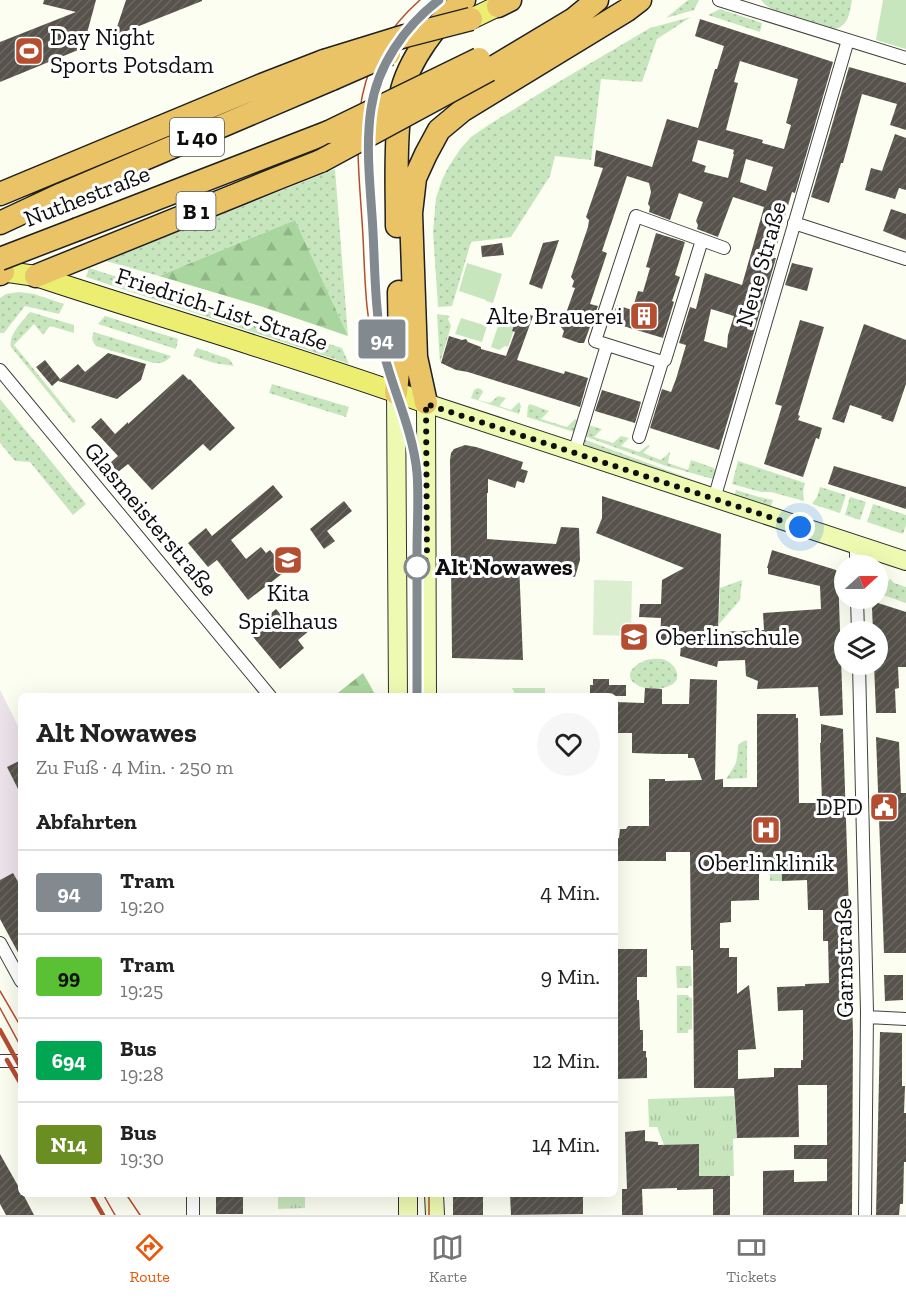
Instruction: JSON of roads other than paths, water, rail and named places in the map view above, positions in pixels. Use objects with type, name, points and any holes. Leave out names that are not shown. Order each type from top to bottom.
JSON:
[{"type":"highway","name":"Nuthestraße","points":[[2,262],[78,229],[329,132],[487,63],[584,0]]},
{"type":"highway","name":"B 1","points":[[36,276],[321,161],[487,63],[574,19],[597,0]]},
{"type":"highway","points":[[426,404],[416,357],[411,213],[415,178],[426,154],[439,130],[463,110],[640,0]]},
{"type":"highway","points":[[396,393],[400,350],[396,147],[401,93],[414,61],[432,33],[454,8],[467,9]]},
{"type":"highway","points":[[3,196],[262,85],[328,70],[467,9]]},
{"type":"highway","name":"Nuthestraße","points":[[0,223],[328,70]]},
{"type":"main road","points":[[467,9],[504,3]]},
{"type":"main road","name":"Friedrich-List-Straße","points":[[2,262],[36,276],[271,350],[426,404]]},
{"type":"street","points":[[719,0],[906,58]]},
{"type":"street","name":"Neue Straße","points":[[714,499],[848,40]]},
{"type":"street","points":[[662,362],[595,341],[636,216],[724,248]]},
{"type":"street","points":[[795,223],[906,259]]},
{"type":"street","points":[[639,437],[702,240]]},
{"type":"street","points":[[574,453],[607,345]]},
{"type":"street","name":"Glasmeisterstraße","points":[[0,370],[268,693]]},
{"type":"street","points":[[396,393],[398,693]]},
{"type":"street","points":[[427,693],[426,404],[906,561]]},
{"type":"street","points":[[856,545],[856,555]]},
{"type":"street","name":"Garnstraße","points":[[859,675],[867,1017],[865,1215]]},
{"type":"street","points":[[0,943],[18,976]]},
{"type":"street","points":[[867,1017],[906,1019]]},
{"type":"street","points":[[0,1061],[18,1060]]},
{"type":"street","points":[[193,1197],[193,1215]]},
{"type":"street","points":[[408,1197],[408,1215]]},
{"type":"street","points":[[434,1197],[435,1215]]},
{"type":"tram line","points":[[376,355],[372,341],[365,282],[358,140],[360,110],[366,81],[377,53],[395,26],[420,0]]},
{"type":"tram line","points":[[417,693],[417,472],[409,432],[383,349],[376,300],[369,146],[371,110],[375,91],[389,58],[410,26],[439,0]]},
{"type":"tram line","name":"94","points":[[417,693],[417,472],[409,432],[383,349],[376,300],[369,146],[371,110],[375,91],[388,58],[410,26],[439,0]]},
{"type":"tram line","points":[[0,991],[18,1022]]},
{"type":"tram line","points":[[0,1008],[18,1041]]},
{"type":"tram line","points":[[105,1197],[115,1215]]},
{"type":"tram line","points":[[128,1197],[140,1215]]},
{"type":"tram line","points":[[429,1197],[429,1215]]},
{"type":"railway","points":[[0,1030],[18,1063]]},
{"type":"railway","points":[[7,1060],[18,1079]]},
{"type":"railway","points":[[93,1197],[103,1215]]},
{"type":"place","name":"Day Night Sports Potsdam","points":[[29,51]]},
{"type":"place","name":"Alte Brauerei","points":[[644,316]]},
{"type":"place","name":"Kita Spielhaus","points":[[288,560]]},
{"type":"place","name":"Alt Nowawes","points":[[417,567]]},
{"type":"place","name":"Oberlinschule","points":[[634,637]]},
{"type":"place","name":"DPD","points":[[884,807]]},
{"type":"place","name":"Oberlinklinik","points":[[766,830]]}]
